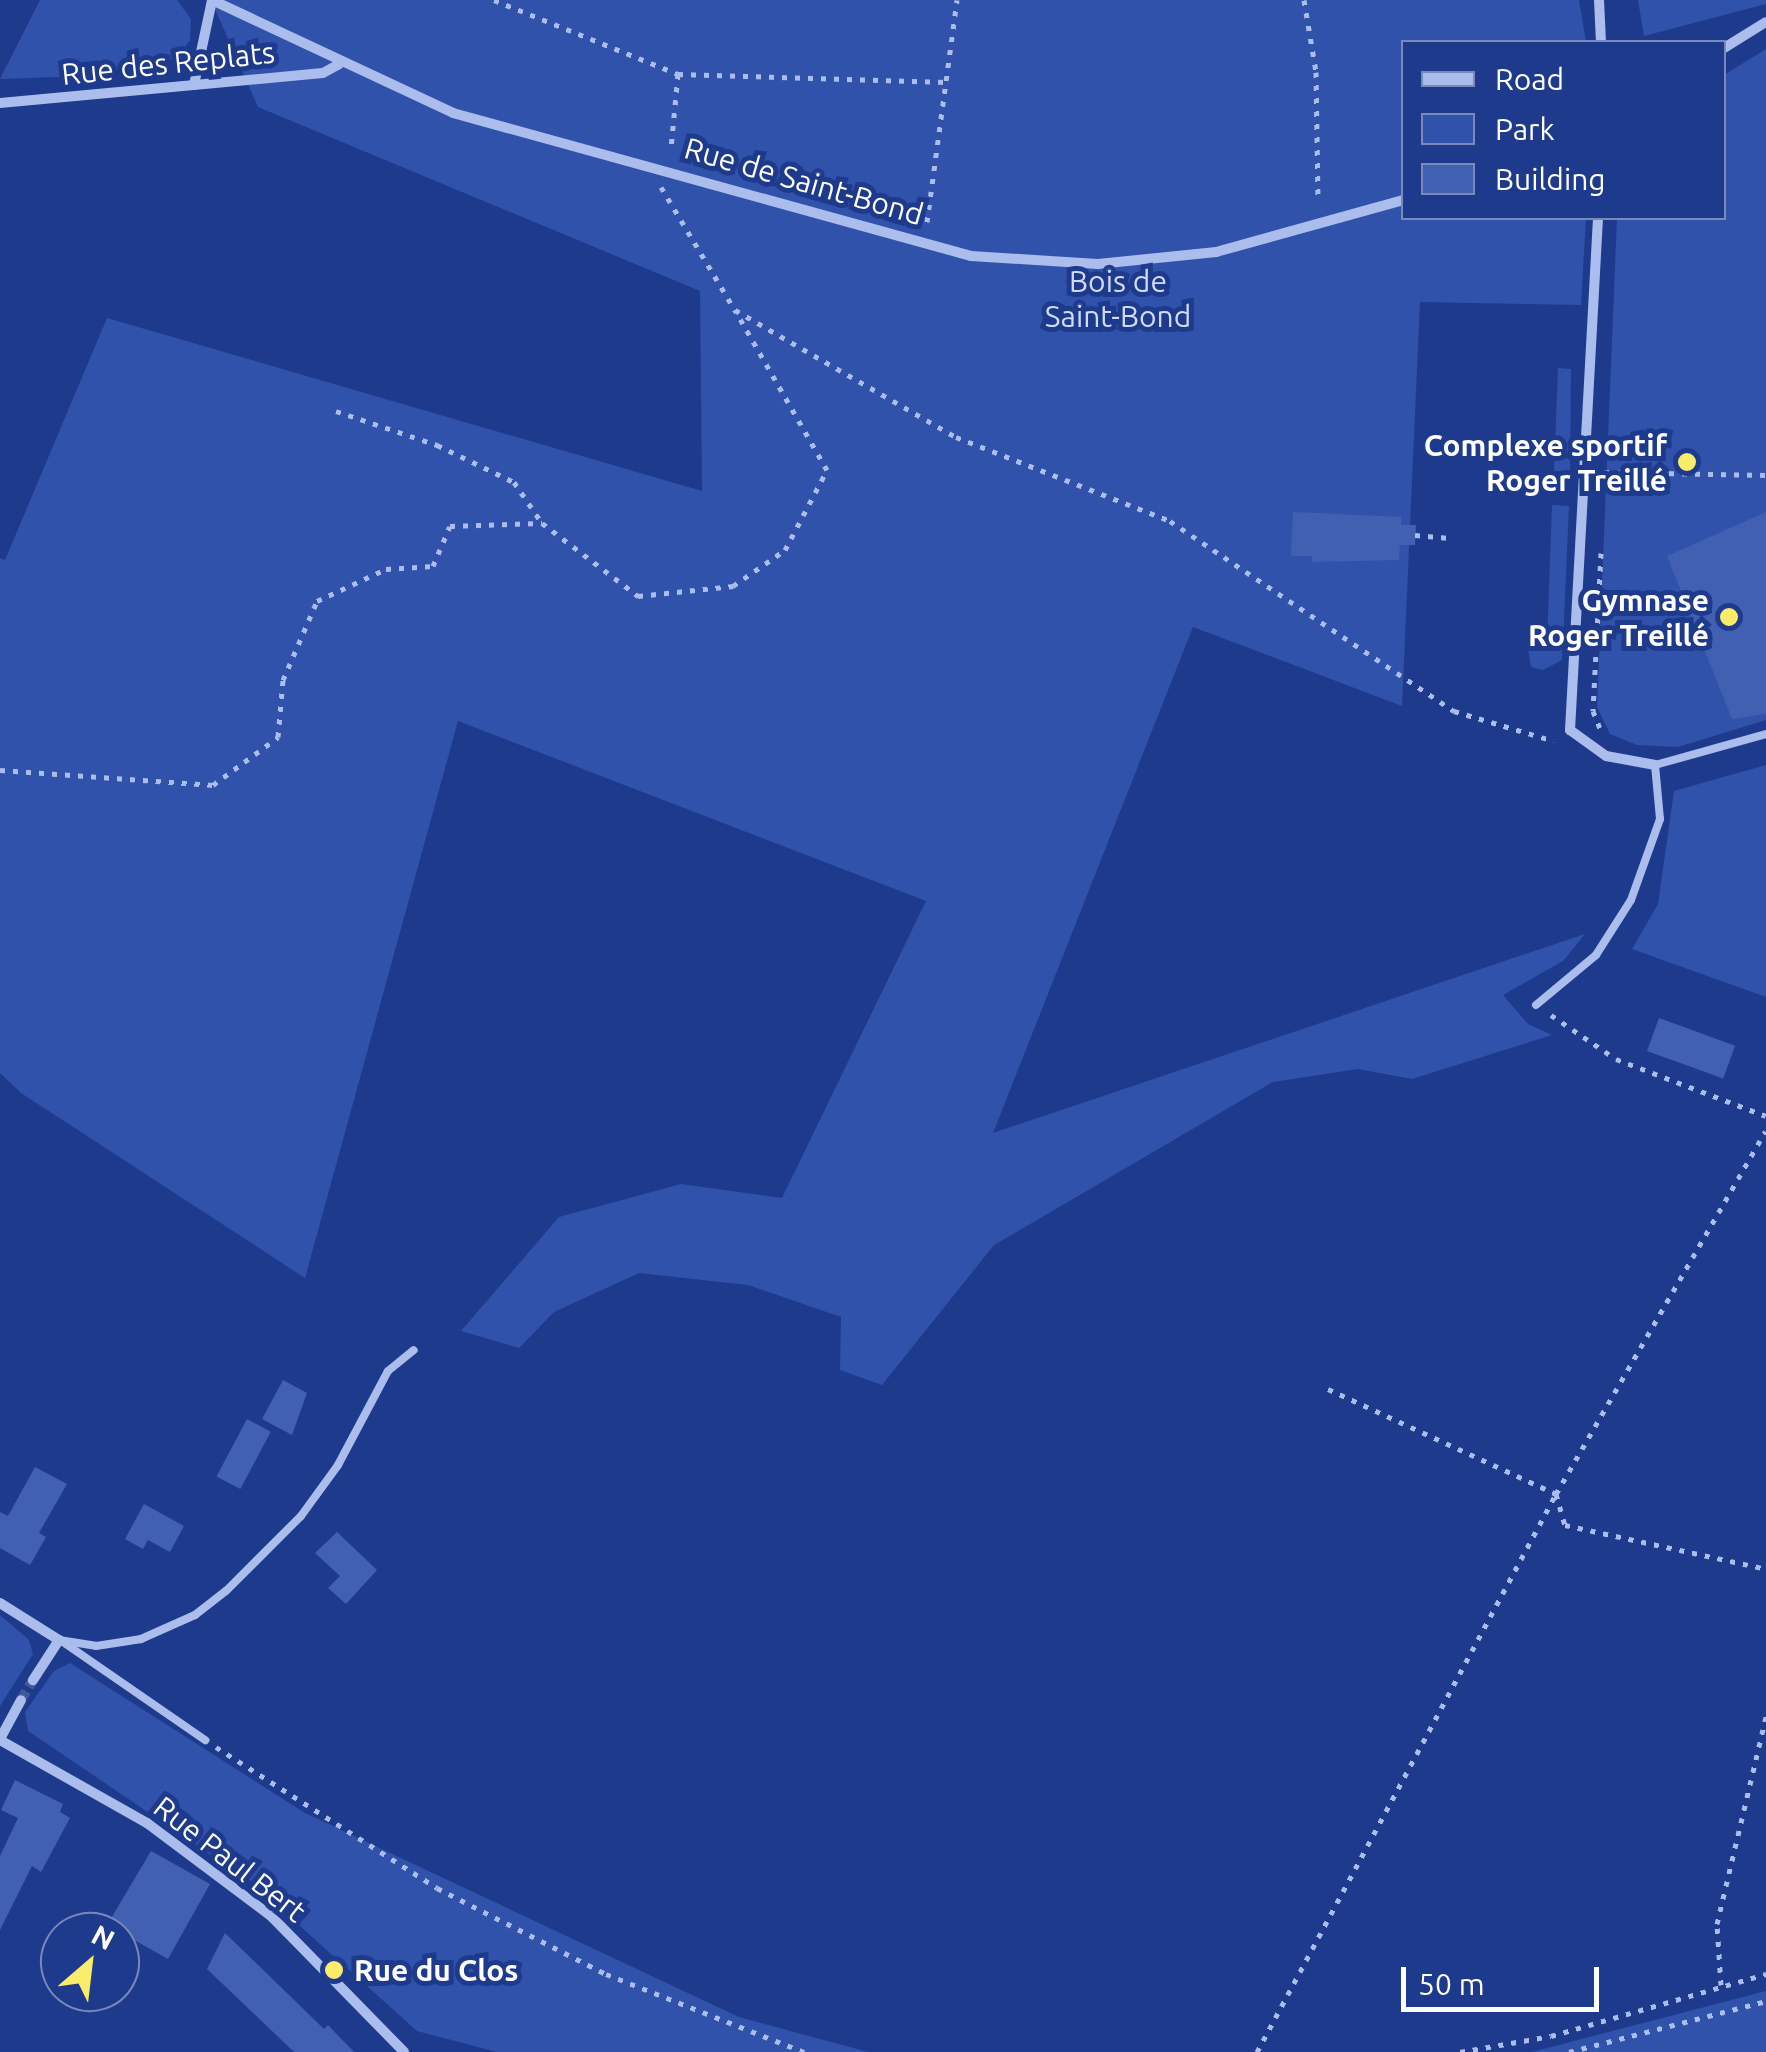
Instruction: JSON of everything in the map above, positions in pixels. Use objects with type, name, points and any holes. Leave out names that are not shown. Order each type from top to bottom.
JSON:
[{"type":"street","name":"Rue de Saint-Bond","points":[[212,0],[339,64],[453,113],[971,256],[1098,264],[1216,252],[1401,201]]},
{"type":"street","points":[[194,85],[212,0]]},
{"type":"street","points":[[1599,0],[1601,40]]},
{"type":"street","points":[[1726,47],[1766,22]]},
{"type":"street","name":"Rue des Replats","points":[[0,103],[324,73],[339,64]]},
{"type":"street","points":[[1598,220],[1570,730],[1606,756],[1632,764],[1656,765]]},
{"type":"street","points":[[0,1603],[59,1640],[33,1680]]},
{"type":"street","points":[[0,1739],[21,1700]]},
{"type":"street","name":"Rue Paul Bert","points":[[0,1739],[147,1823],[271,1916],[404,2052]]},
{"type":"lane","points":[[1536,1005],[1596,955],[1631,900],[1660,819],[1656,765],[1766,734]]},
{"type":"lane","points":[[59,1640],[96,1646],[141,1638],[195,1616],[226,1591],[301,1516],[338,1465],[388,1372],[414,1350]]},
{"type":"lane","points":[[59,1640],[206,1740]]},
{"type":"path","points":[[494,0],[678,74],[946,82]]},
{"type":"path","points":[[927,222],[957,0]]},
{"type":"path","points":[[1304,0],[1316,72],[1318,201]]},
{"type":"path","points":[[671,148],[678,74]]},
{"type":"path","points":[[336,411],[436,445],[514,482],[542,523],[638,596],[733,586],[785,550],[827,470],[660,185]]},
{"type":"path","points":[[735,310],[956,437],[1170,522],[1454,711],[1568,745]]},
{"type":"path","points":[[1604,487],[1605,453]]},
{"type":"path","points":[[1604,472],[1766,475]]},
{"type":"path","points":[[0,770],[213,785],[278,737],[284,680],[318,601],[386,569],[433,566],[450,526],[542,523]]},
{"type":"path","points":[[1415,535],[1450,538]]},
{"type":"path","points":[[1601,538],[1593,711],[1601,732],[1632,764]]},
{"type":"path","points":[[1536,1005],[1616,1058],[1766,1116]]},
{"type":"path","points":[[1257,2052],[1556,1494],[1766,1132]]},
{"type":"path","points":[[1328,1390],[1556,1494],[1565,1525],[1766,1569]]},
{"type":"path","points":[[1720,1985],[1717,1924],[1766,1716]]},
{"type":"path","points":[[206,1740],[438,1888],[606,1974],[789,2050],[804,2052]]},
{"type":"path","points":[[1460,2052],[1551,2036],[1766,1974]]},
{"type":"path","points":[[1569,2052],[1766,2001]]},
{"type":"green space","points":[[40,0],[177,0],[191,19],[190,40],[177,59],[87,76],[0,79]]},
{"type":"green space","name":"Bois de Saint-Bond","points":[[211,0],[1579,0],[1586,40],[1401,40],[1401,220],[1586,220],[1581,305],[1420,302],[1402,706],[1193,627],[993,1133],[1585,934],[1563,961],[1503,995],[1528,1024],[1552,1035],[1412,1079],[1358,1069],[1273,1082],[994,1245],[882,1385],[840,1370],[841,1317],[748,1285],[639,1273],[554,1312],[519,1348],[461,1331],[559,1217],[681,1184],[782,1198],[926,901],[458,721],[305,1278],[21,1093],[0,1073],[0,558],[5,560],[107,318],[702,491],[700,291],[258,107]]},
{"type":"green space","points":[[1638,0],[1766,0],[1766,4],[1644,36]]},
{"type":"green space","name":"Complexe sportif Roger Treillé","points":[[1766,49],[1766,720],[1678,747],[1637,745],[1610,734],[1597,707],[1617,220],[1726,220],[1726,74]]},
{"type":"green space","points":[[1558,368],[1571,369],[1570,471],[1554,471]]},
{"type":"green space","points":[[1552,505],[1569,506],[1563,643],[1562,660],[1543,670],[1531,667],[1527,642],[1547,642]]},
{"type":"green space","points":[[1766,765],[1766,997],[1632,949],[1658,904],[1674,791]]},
{"type":"green space","points":[[0,1615],[29,1640],[33,1654],[0,1706]]},
{"type":"green space","points":[[70,1663],[305,1813],[739,2017],[868,2052],[497,2052],[417,2031],[251,1882],[28,1731],[25,1712],[54,1671]]},
{"type":"green space","points":[[1766,1991],[1766,2052],[1532,2052]]},
{"type":"building","points":[[1293,512],[1401,517],[1401,525],[1416,525],[1415,545],[1400,545],[1399,560],[1312,562],[1312,556],[1291,556]]},
{"type":"building","name":"Gymnase Roger Treillé","points":[[1766,512],[1766,714],[1732,719],[1667,556]]},
{"type":"building","points":[[1659,1018],[1735,1046],[1723,1079],[1647,1051]]},
{"type":"building","points":[[283,1380],[307,1393],[292,1435],[262,1419]]},
{"type":"building","points":[[247,1419],[271,1432],[240,1489],[216,1476]]},
{"type":"building","points":[[35,1467],[67,1484],[39,1533],[46,1537],[30,1565],[0,1548],[0,1512],[8,1516]]},
{"type":"building","points":[[144,1504],[184,1526],[170,1552],[148,1540],[143,1549],[125,1539]]},
{"type":"building","points":[[337,1532],[377,1570],[346,1604],[328,1588],[340,1576],[315,1553]]},
{"type":"building","points":[[15,1780],[63,1804],[60,1812],[70,1818],[41,1872],[32,1866],[0,1930],[0,1856],[18,1818],[1,1810]]},
{"type":"building","points":[[151,1851],[210,1884],[168,1959],[140,1943],[140,1912],[115,1912]]},
{"type":"building","points":[[225,1933],[324,2029],[328,2025],[354,2052],[294,2052],[207,1969]]},
{"type":"tunnel","points":[[21,1700],[33,1680]]},
{"type":"place","name":"Complexe sportif Roger Treillé","points":[[1687,462]]},
{"type":"place","name":"Gymnase Roger Treillé","points":[[1729,617]]},
{"type":"place","name":"Rue du Clos","points":[[334,1970]]}]
